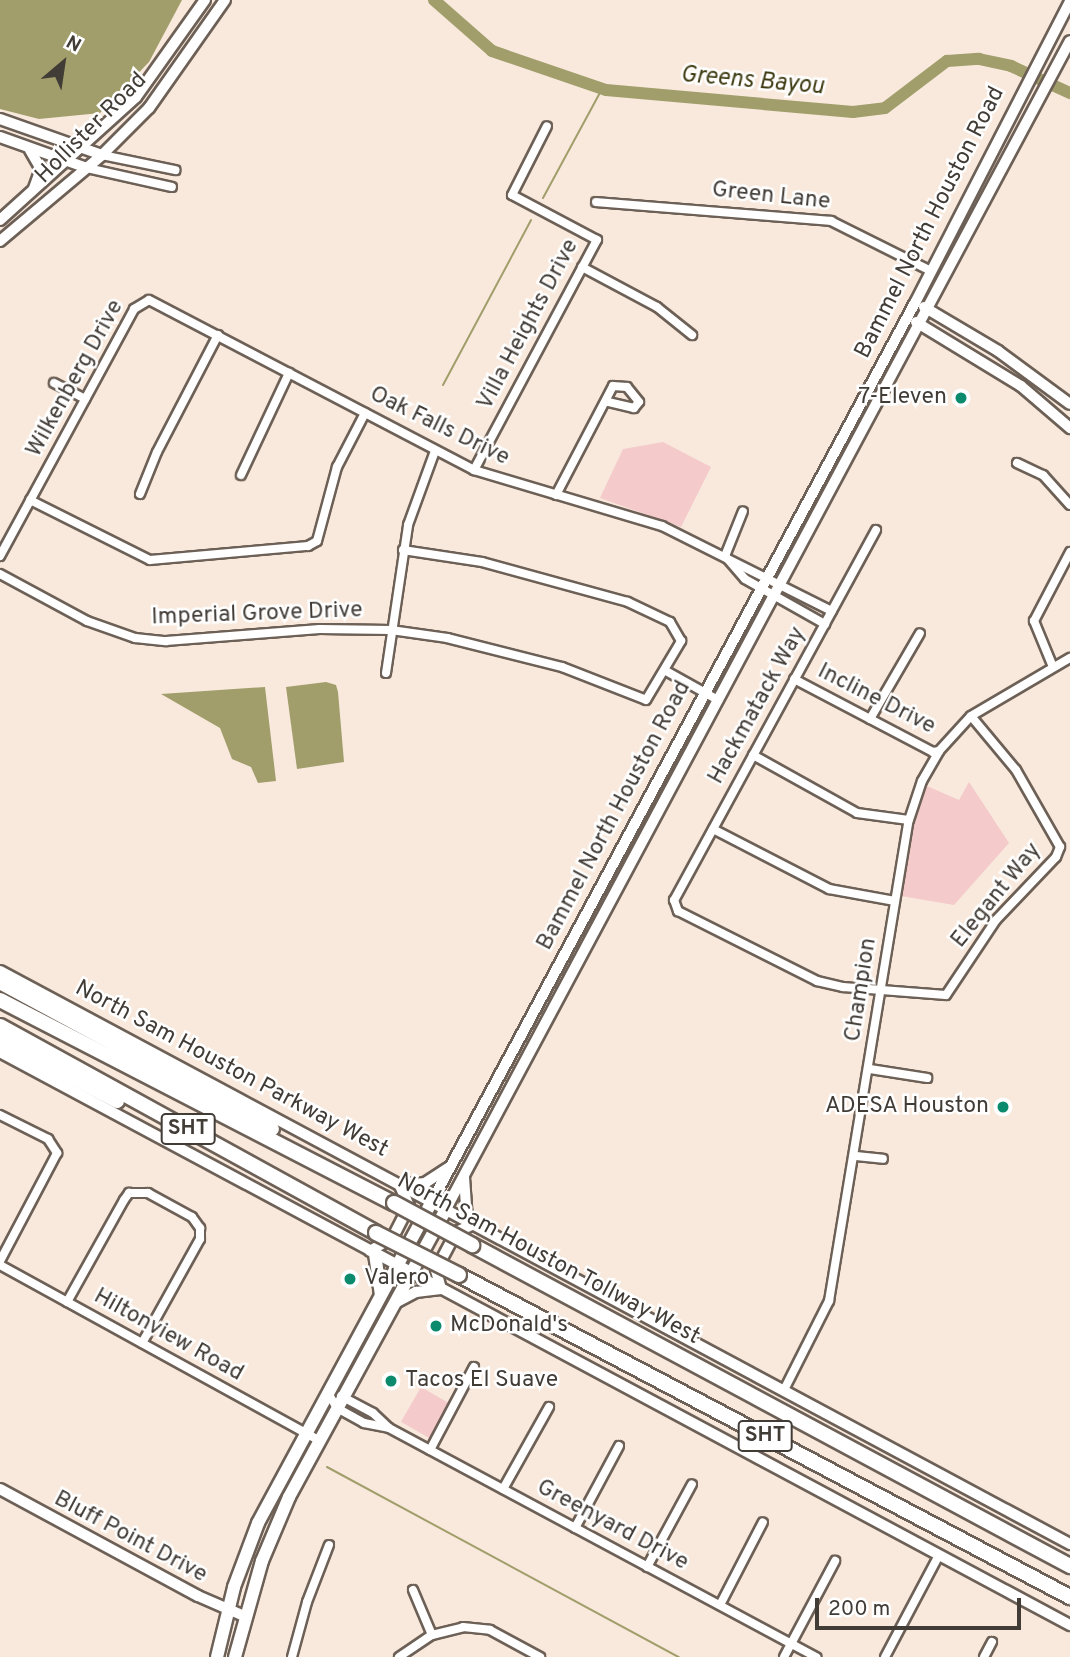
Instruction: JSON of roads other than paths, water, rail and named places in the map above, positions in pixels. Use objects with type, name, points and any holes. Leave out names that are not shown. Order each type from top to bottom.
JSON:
[{"type":"highway","points":[[0,982],[258,1121],[365,1187]]},
{"type":"highway","name":"North Sam Houston Tollway West","points":[[0,1000],[365,1187],[1070,1566]]},
{"type":"highway","name":"SHT","points":[[0,1026],[376,1233],[1070,1597]]},
{"type":"highway","points":[[0,1040],[275,1177]]},
{"type":"main road","name":"Hollister Road","points":[[0,220],[84,149],[136,97],[205,0]]},
{"type":"main road","name":"Hollister Road","points":[[0,242],[88,168],[149,108],[225,0]]},
{"type":"main road","name":"Bammel North Houston Road","points":[[216,1657],[244,1553],[305,1433],[907,318],[1070,2]]},
{"type":"main road","points":[[1059,22],[1069,44]]},
{"type":"main road","name":"Bammel North Houston Road","points":[[235,1657],[244,1616],[275,1530],[318,1440],[464,1176],[855,451],[1069,44]]},
{"type":"main road","points":[[0,119],[102,155]]},
{"type":"main road","points":[[0,137],[88,168]]},
{"type":"main road","points":[[21,145],[33,152],[41,169],[30,195]]},
{"type":"main road","points":[[971,191],[986,200]]},
{"type":"main road","points":[[915,303],[1032,374],[1070,404]]},
{"type":"main road","points":[[907,318],[1021,386],[1070,428]]},
{"type":"main road","points":[[1021,386],[1032,374]]},
{"type":"main road","points":[[840,443],[855,451]]},
{"type":"main road","points":[[610,869],[624,877]]},
{"type":"main road","name":"North Sam Houston Parkway West","points":[[0,971],[1070,1544]]},
{"type":"main road","points":[[545,989],[560,997]]},
{"type":"main road","points":[[0,1052],[1070,1625]]},
{"type":"main road","points":[[372,1252],[393,1237],[409,1206],[399,1183],[425,1182],[450,1166]]},
{"type":"main road","points":[[441,1289],[436,1270],[456,1232],[471,1222],[464,1176]]},
{"type":"main road","points":[[372,1252],[381,1295]]},
{"type":"main road","points":[[395,1303],[416,1292],[441,1289]]},
{"type":"street","name":"Villa Heights Drive","points":[[474,470],[597,240],[512,195],[547,126]]},
{"type":"street","points":[[102,155],[175,170]]},
{"type":"street","points":[[88,168],[172,187]]},
{"type":"street","name":"Green Lane","points":[[596,202],[831,221],[931,271]]},
{"type":"street","points":[[582,267],[657,307],[692,335]]},
{"type":"street","name":"Oak Falls Drive","points":[[149,300],[474,470],[637,516],[725,556],[832,611]]},
{"type":"street","name":"Wilkenberg Drive","points":[[0,556],[134,309],[149,300]]},
{"type":"street","points":[[140,494],[157,452],[218,335]]},
{"type":"street","points":[[241,475],[289,373]]},
{"type":"street","points":[[54,383],[85,399]]},
{"type":"street","points":[[556,495],[607,402]]},
{"type":"street","points":[[30,500],[143,559],[308,546],[317,541],[337,467],[365,413]]},
{"type":"street","points":[[386,673],[403,550],[414,503],[435,451]]},
{"type":"street","points":[[1017,463],[1043,475],[1070,505]]},
{"type":"street","points":[[725,556],[743,511]]},
{"type":"street","name":"Hackmatack Way","points":[[876,530],[674,900],[678,911],[817,981],[843,987],[883,988]]},
{"type":"street","points":[[403,550],[482,562],[637,605],[679,631],[681,641],[666,671],[719,700]]},
{"type":"street","points":[[1053,667],[1034,621],[1070,552]]},
{"type":"street","name":"Oak Falls Drive","points":[[725,556],[733,570],[825,624]]},
{"type":"street","name":"Imperial Grove Drive","points":[[0,573],[87,621],[145,640],[299,629],[391,630],[447,639],[562,667],[646,700],[666,671]]},
{"type":"street","points":[[870,719],[920,633]]},
{"type":"street","name":"Champion","points":[[784,1390],[829,1301],[856,1156],[909,820],[922,781],[939,751],[971,716],[1070,658]]},
{"type":"street","name":"Incline Drive","points":[[794,679],[933,752],[939,751]]},
{"type":"street","name":"Elegant Way","points":[[883,988],[934,996],[946,995],[996,920],[1056,857],[1060,847],[1016,770],[971,716]]},
{"type":"street","points":[[753,755],[857,814],[909,820]]},
{"type":"street","points":[[713,829],[829,889],[895,901]]},
{"type":"street","points":[[870,1069],[927,1078]]},
{"type":"street","points":[[0,1115],[48,1139],[57,1153],[0,1263]]},
{"type":"street","points":[[856,1156],[883,1159]]},
{"type":"street","points":[[67,1302],[124,1200],[137,1191],[192,1217],[200,1228],[194,1251],[142,1343]]},
{"type":"street","name":"Hiltonview Road","points":[[0,1263],[318,1440]]},
{"type":"street","points":[[430,1450],[474,1367]]},
{"type":"street","points":[[328,1393],[340,1402]]},
{"type":"street","name":"Greenyard Drive","points":[[340,1402],[364,1423],[389,1428],[816,1657]]},
{"type":"street","points":[[503,1489],[549,1406]]},
{"type":"street","points":[[575,1528],[619,1446]]},
{"type":"street","points":[[647,1567],[692,1483]]},
{"type":"street","name":"Bluff Point Drive","points":[[0,1489],[227,1611],[244,1616]]},
{"type":"street","points":[[720,1605],[763,1522]]},
{"type":"street","points":[[292,1657],[307,1602],[330,1545]]},
{"type":"street","points":[[885,1657],[939,1555]]},
{"type":"street","points":[[784,1657],[835,1561]]},
{"type":"street","points":[[413,1590],[432,1635]]},
{"type":"street","points":[[399,1657],[432,1635],[456,1628],[481,1628],[540,1657]]},
{"type":"street","points":[[984,1657],[992,1642]]},
{"type":"waterway","name":"Greens Bayou","points":[[434,0],[492,51],[606,90],[853,112],[885,108],[947,61],[979,59],[1011,66],[1070,93]]},
{"type":"waterway","points":[[543,198],[602,89]]},
{"type":"waterway","points":[[443,385],[531,220]]},
{"type":"waterway","points":[[327,1467],[679,1657]]},
{"type":"place","name":"7-Eleven","points":[[961,398]]},
{"type":"place","name":"ADESA Houston","points":[[1003,1107]]},
{"type":"place","name":"Valero","points":[[350,1279]]},
{"type":"place","name":"McDonald's","points":[[436,1326]]},
{"type":"place","name":"Tacos El Suave","points":[[391,1381]]}]
